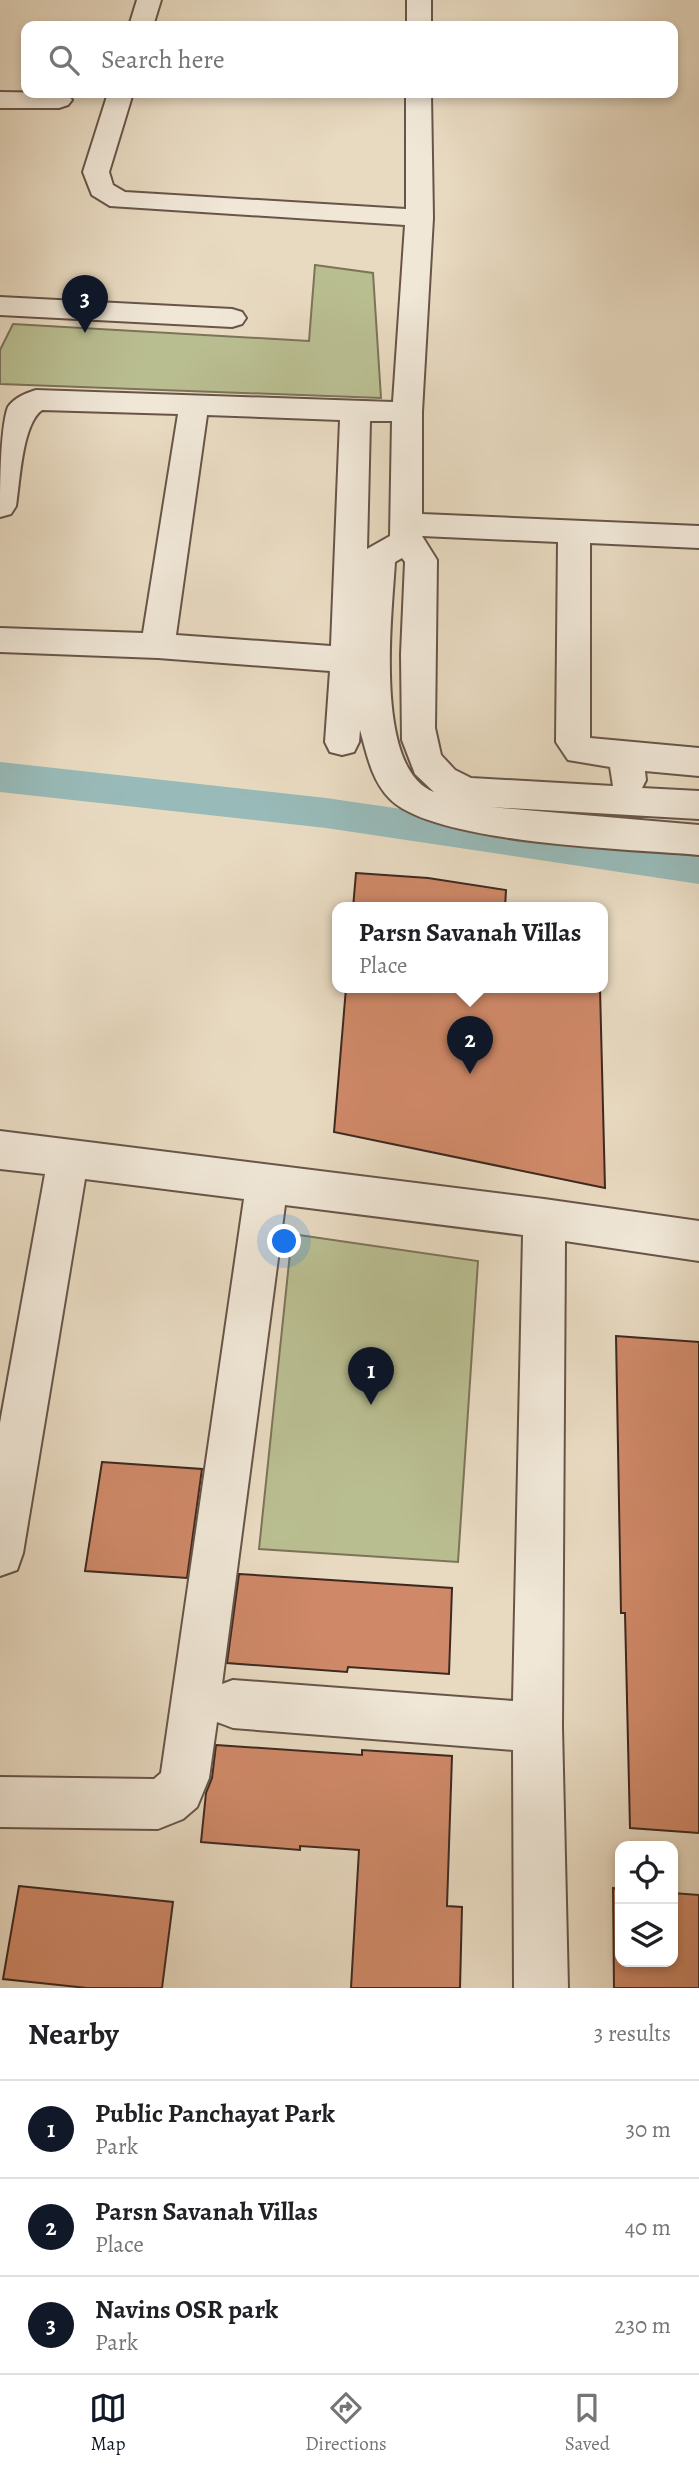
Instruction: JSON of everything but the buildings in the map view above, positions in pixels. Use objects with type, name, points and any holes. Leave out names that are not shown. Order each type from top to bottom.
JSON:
[{"type":"street","points":[[143,21],[149,0]]},
{"type":"street","points":[[419,0],[419,21]]},
{"type":"street","points":[[118,98],[96,172],[102,190],[119,200],[419,218]]},
{"type":"street","points":[[419,98],[419,218],[407,412],[407,532],[421,560],[416,661],[419,741],[423,757],[433,772],[447,784],[469,792],[483,807],[545,828],[699,839]]},
{"type":"street","points":[[0,100],[59,100]]},
{"type":"street","points":[[0,306],[232,318]]},
{"type":"street","points":[[0,506],[11,440],[20,411],[36,400],[407,412]]},
{"type":"street","points":[[158,646],[194,405]]},
{"type":"street","points":[[342,742],[355,410]]},
{"type":"street","points":[[574,531],[573,742],[580,750],[699,762]]},
{"type":"street","points":[[699,537],[574,531],[407,532],[379,556],[374,627],[376,725],[389,771],[401,788],[419,802],[483,807],[628,802],[699,805]]},
{"type":"street","points":[[374,627],[418,628]]},
{"type":"street","points":[[0,640],[158,646],[320,659],[347,657]]},
{"type":"street","points":[[627,756],[628,802]]},
{"type":"street","points":[[389,771],[423,757]]},
{"type":"street","points":[[0,1150],[544,1217],[699,1241]]},
{"type":"street","points":[[0,1553],[68,1158]]},
{"type":"street","points":[[0,1802],[158,1804],[174,1798],[181,1790],[187,1764],[267,1182]]},
{"type":"street","points":[[541,1988],[537,1727],[544,1217]]},
{"type":"street","points":[[233,1704],[537,1727]]},
{"type":"green space","points":[[315,265],[373,273],[381,398],[0,384],[0,350],[13,324],[309,341]]},
{"type":"green space","points":[[292,1234],[478,1261],[458,1562],[259,1549]]},
{"type":"waterway","points":[[0,777],[326,813],[699,868]]},
{"type":"place","name":"Navins OSR park","points":[[85,333]]},
{"type":"place","name":"Parsn Savanah Villas","points":[[470,1074]]},
{"type":"place","name":"Public Panchayat Park","points":[[371,1405]]}]
